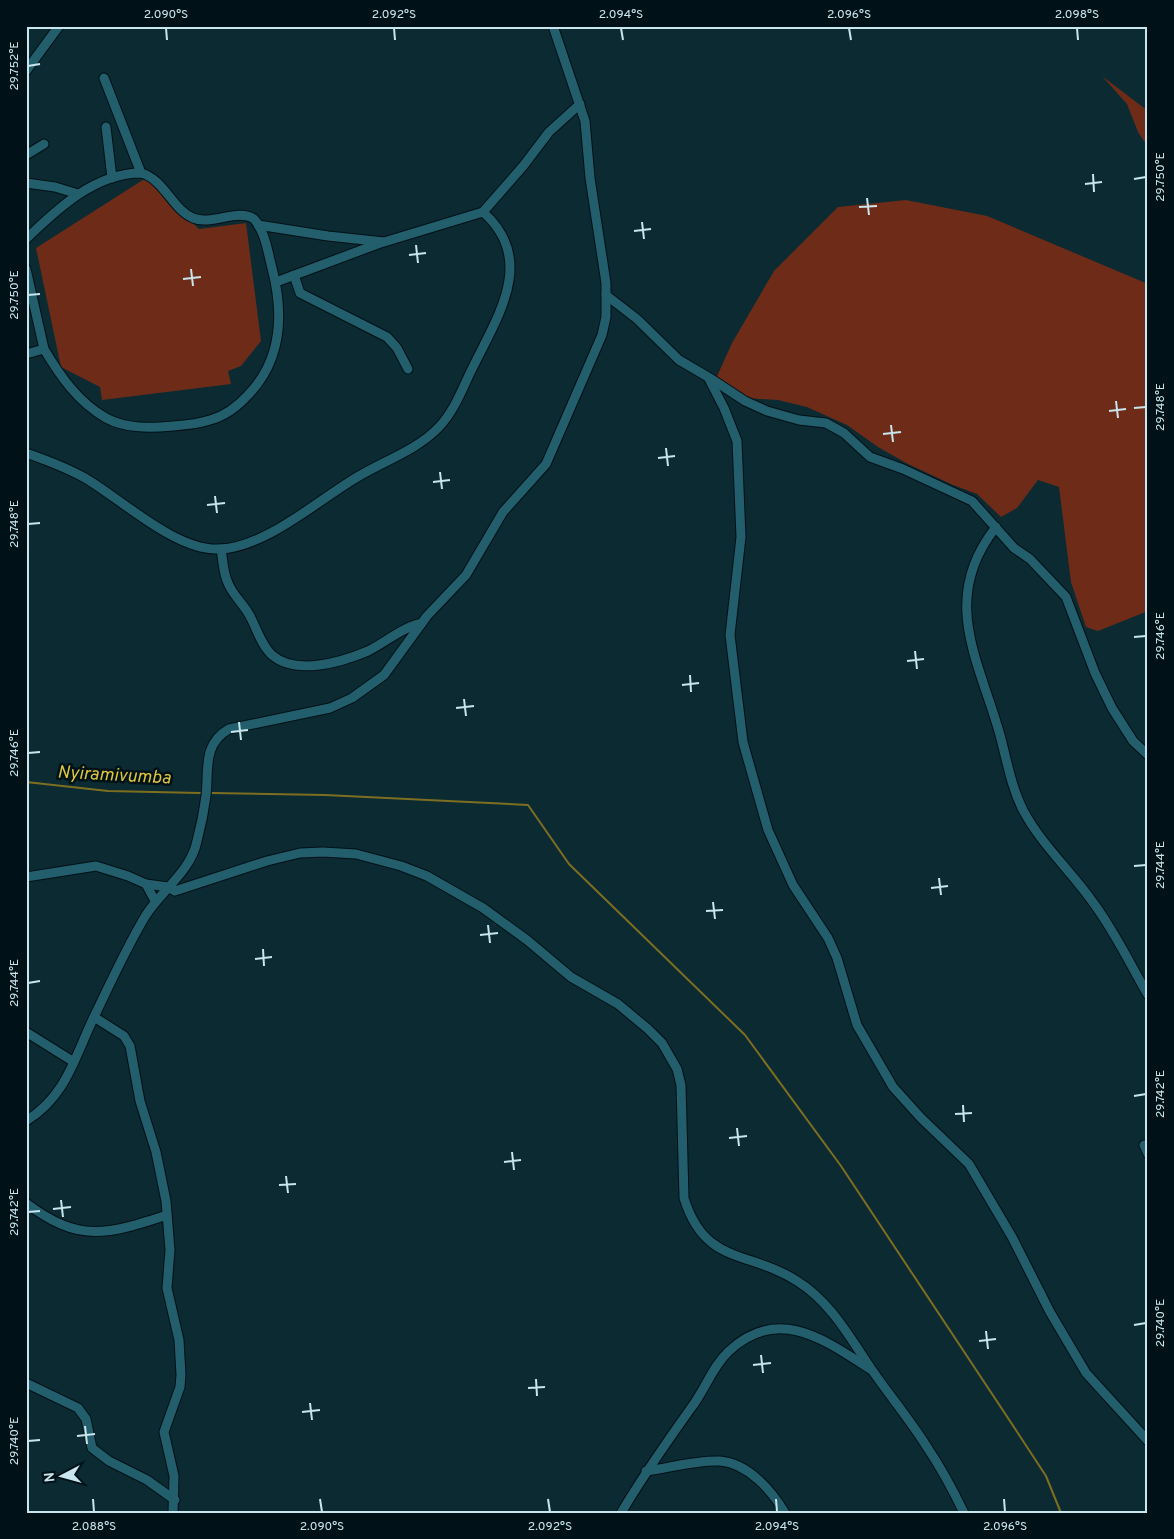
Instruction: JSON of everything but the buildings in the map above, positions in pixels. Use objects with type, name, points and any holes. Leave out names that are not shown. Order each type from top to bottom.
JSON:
[{"type":"street","points":[[26,70],[60,26]]},
{"type":"street","points":[[26,1121],[40,1112],[58,1093],[131,942],[155,901],[186,866],[196,847],[206,796],[207,760],[210,749],[220,735],[228,729],[324,710],[352,698],[384,675],[422,623],[459,584],[503,512],[546,464],[602,335],[606,317],[606,295],[585,121],[553,26]]},
{"type":"street","points":[[26,269],[44,349],[59,374],[71,389],[93,410],[108,419],[150,428],[194,424],[212,420],[237,406],[258,385],[271,362],[276,347],[278,327],[276,282],[258,225],[250,216],[212,219],[193,218],[186,214],[155,181],[142,173],[104,78]]},
{"type":"street","points":[[276,282],[384,242],[483,212],[524,165],[549,132],[580,104]]},
{"type":"street","points":[[106,127],[112,178]]},
{"type":"street","points":[[26,155],[44,144]]},
{"type":"street","points":[[26,239],[78,194],[112,178],[142,173]]},
{"type":"street","points":[[26,183],[55,187],[78,194]]},
{"type":"street","points":[[26,453],[84,477],[142,517],[182,539],[203,547],[221,549],[260,538],[279,529],[333,491],[427,439],[447,418],[498,316],[508,288],[510,263],[506,243],[502,231],[483,212]]},
{"type":"street","points":[[258,225],[328,236],[384,242]]},
{"type":"street","points":[[294,275],[300,293],[387,337],[397,348],[408,369]]},
{"type":"street","points":[[606,295],[637,319],[678,360],[745,401],[767,411],[800,420],[826,423],[844,433],[870,456],[972,501],[1014,548],[1030,559],[1066,597],[1095,673],[1112,708],[1133,741],[1148,755]]},
{"type":"street","points":[[26,354],[44,349]]},
{"type":"street","points":[[708,377],[724,408],[737,441],[741,537],[731,648],[743,742],[768,830],[793,885],[828,938],[837,958],[857,1025],[893,1087],[921,1118],[969,1164],[1012,1237],[1050,1312],[1086,1373],[1148,1441]]},
{"type":"street","points":[[996,528],[981,546],[971,569],[967,602],[972,650],[1000,734],[1014,791],[1036,831],[1106,919],[1148,995]]},
{"type":"street","points":[[221,549],[228,584],[248,612],[267,648],[280,661],[288,664],[308,665],[334,662],[368,650],[413,625],[422,623]]},
{"type":"street","points":[[26,877],[96,866],[146,884],[168,886],[175,891],[300,853],[342,853],[373,857],[413,870],[454,890],[483,908],[527,940],[564,972],[603,993],[635,1016],[662,1043],[677,1069],[681,1085],[684,1198],[694,1221],[713,1245],[797,1280],[826,1305],[928,1447],[964,1513]]},
{"type":"street","points":[[146,884],[155,901]]},
{"type":"street","points":[[94,1018],[124,1036],[130,1046],[142,1110],[160,1169],[170,1250],[167,1288],[179,1340],[181,1375],[180,1387],[164,1432],[174,1476],[175,1500],[173,1513]]},
{"type":"street","points":[[26,1032],[74,1062]]},
{"type":"street","points":[[26,1202],[53,1220],[70,1227],[100,1233],[128,1228],[167,1215]]},
{"type":"street","points":[[621,1513],[646,1471],[692,1408],[724,1357],[746,1338],[759,1332],[783,1330],[814,1335],[872,1370]]},
{"type":"street","points":[[26,1383],[78,1408],[86,1418],[92,1448],[109,1461],[147,1480],[175,1500]]},
{"type":"street","points":[[646,1471],[711,1462],[733,1464],[765,1486],[776,1497],[785,1513]]},
{"type":"shaded area","points":[[1102,76],[1148,111],[1148,147],[1138,132],[1127,104]]},
{"type":"shaded area","points":[[146,178],[199,229],[246,223],[261,341],[241,366],[228,371],[231,384],[102,400],[100,387],[61,367],[36,248]]},
{"type":"shaded area","points":[[906,200],[987,216],[1148,284],[1148,611],[1098,631],[1086,627],[1071,582],[1059,487],[1038,480],[1017,508],[1001,517],[977,494],[908,464],[878,447],[847,425],[807,407],[778,400],[745,398],[714,383],[732,343],[774,271],[838,207]]},
{"type":"waterway","name":"Nyiramivumba","points":[[26,782],[108,791],[200,793]]},
{"type":"waterway","points":[[212,793],[325,795],[528,805],[569,864],[745,1035],[841,1166],[1006,1415],[1046,1476],[1061,1513]]}]
